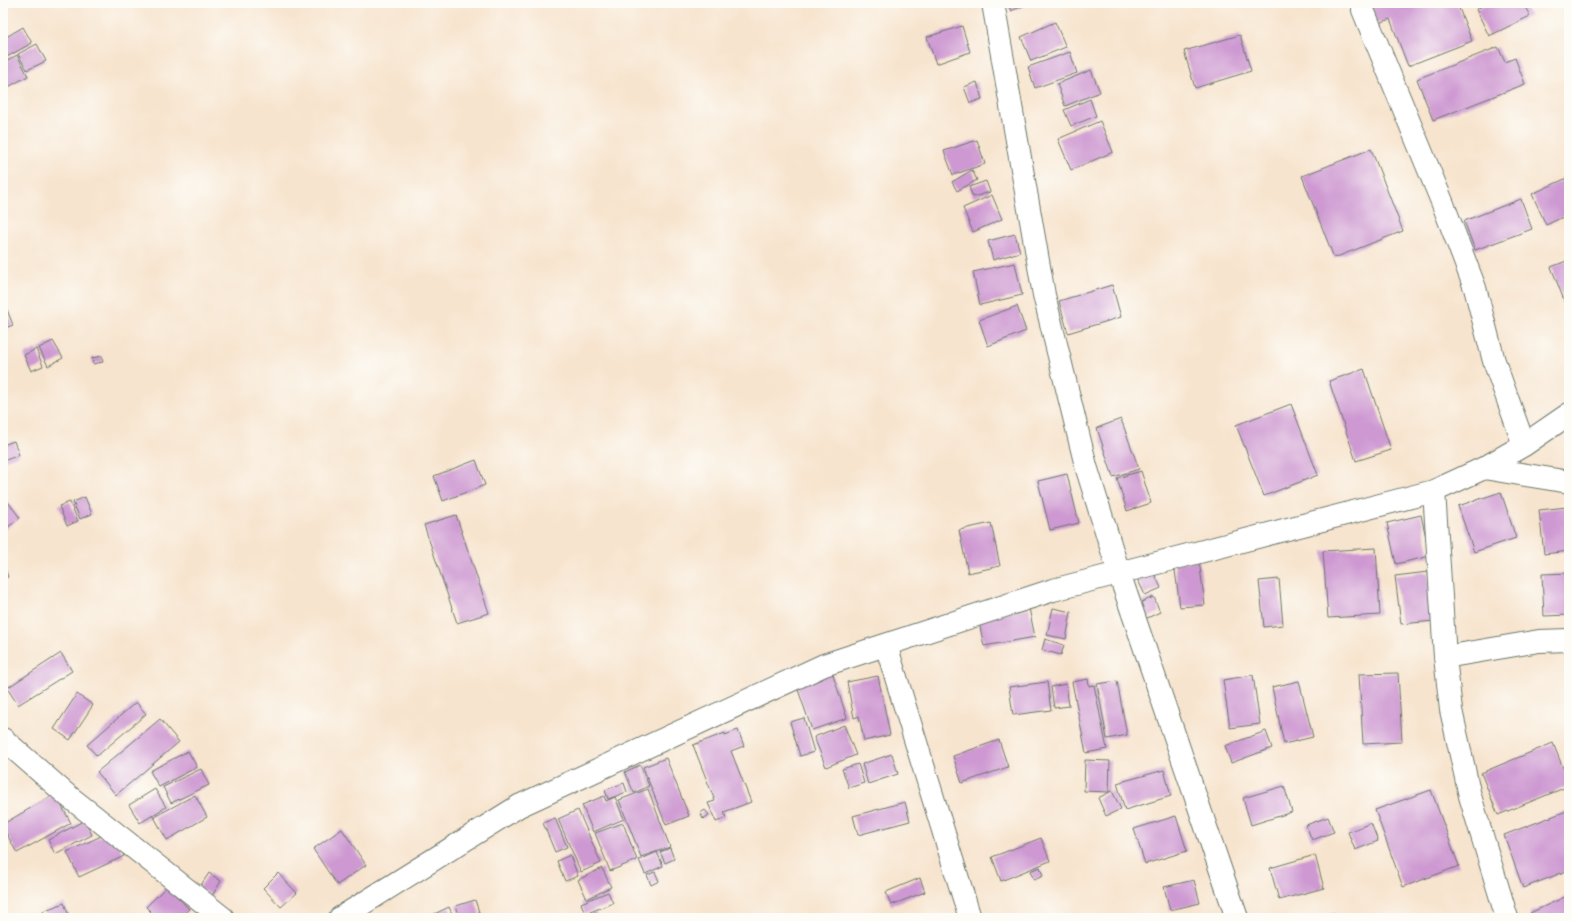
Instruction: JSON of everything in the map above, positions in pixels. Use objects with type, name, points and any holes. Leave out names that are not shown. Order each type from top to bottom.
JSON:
[{"type":"street","points":[[993,3],[1044,294],[1086,466],[1119,573],[1238,918]]},
{"type":"street","points":[[1363,10],[1443,204],[1475,288],[1494,361],[1524,445]]},
{"type":"street","points":[[350,915],[519,806],[824,665],[1053,590],[1434,491],[1484,468],[1524,445],[1569,414]]},
{"type":"street","points":[[1484,468],[1569,482]]},
{"type":"street","points":[[1434,491],[1451,710],[1470,796],[1507,918]]},
{"type":"street","points":[[1446,657],[1539,640],[1569,640]]},
{"type":"street","points":[[886,645],[970,918]]},
{"type":"street","points":[[3,739],[67,795],[223,918]]},
{"type":"building","points":[[1007,3],[1030,3],[1011,11]]},
{"type":"building","points":[[1369,3],[1457,3],[1472,41],[1408,66],[1390,19],[1377,24]]},
{"type":"building","points":[[1489,3],[1523,3],[1530,16],[1489,36],[1476,9]]},
{"type":"building","points":[[1055,22],[1066,47],[1031,61],[1021,37]]},
{"type":"building","points":[[962,26],[970,52],[936,64],[927,37]]},
{"type":"building","points":[[23,27],[32,43],[3,59],[3,39]]},
{"type":"building","points":[[1240,35],[1251,71],[1195,88],[1184,51]]},
{"type":"building","points":[[37,44],[46,61],[27,70],[18,54]]},
{"type":"building","points":[[1498,47],[1505,62],[1515,58],[1525,84],[1433,120],[1417,79]]},
{"type":"building","points":[[1070,52],[1077,73],[1035,88],[1028,67]]},
{"type":"building","points":[[17,55],[28,76],[3,90],[3,63]]},
{"type":"building","points":[[1091,70],[1100,92],[1065,106],[1057,84]]},
{"type":"building","points":[[977,82],[982,99],[970,103],[964,87]]},
{"type":"building","points":[[1090,99],[1096,116],[1071,126],[1064,110]]},
{"type":"building","points":[[1100,121],[1113,152],[1071,170],[1058,139]]},
{"type":"building","points":[[977,140],[985,164],[953,175],[944,151]]},
{"type":"building","points":[[1371,149],[1403,231],[1334,258],[1302,176]]},
{"type":"building","points":[[972,170],[977,180],[957,191],[952,182]]},
{"type":"building","points":[[1569,177],[1569,225],[1565,216],[1546,225],[1532,194]]},
{"type":"building","points":[[986,181],[990,192],[973,197],[969,187]]},
{"type":"building","points":[[992,195],[1002,219],[973,232],[963,208]]},
{"type":"building","points":[[1521,199],[1532,229],[1475,250],[1464,221]]},
{"type":"building","points":[[1015,234],[1020,252],[993,260],[988,241]]},
{"type":"building","points":[[1569,260],[1569,313],[1551,267]]},
{"type":"building","points":[[1015,263],[1022,295],[980,305],[973,272]]},
{"type":"building","points":[[1112,285],[1121,317],[1068,333],[1059,301]]},
{"type":"building","points":[[1017,306],[1026,331],[988,346],[979,320]]},
{"type":"building","points":[[6,307],[13,325],[3,329],[3,308]]},
{"type":"building","points":[[53,341],[63,358],[48,366],[39,348]]},
{"type":"building","points":[[36,349],[43,366],[31,371],[24,355]]},
{"type":"building","points":[[102,356],[103,362],[93,364],[92,358]]},
{"type":"building","points":[[1364,369],[1391,450],[1356,461],[1329,381]]},
{"type":"building","points":[[1291,404],[1318,475],[1264,496],[1236,425]]},
{"type":"building","points":[[1121,419],[1139,469],[1113,477],[1097,428]]},
{"type":"building","points":[[14,441],[19,455],[3,461],[3,445]]},
{"type":"building","points":[[476,460],[485,485],[443,501],[434,476]]},
{"type":"building","points":[[1141,471],[1151,503],[1127,511],[1117,478]]},
{"type":"building","points":[[1067,474],[1079,523],[1050,530],[1038,481]]},
{"type":"building","points":[[1501,492],[1516,538],[1474,552],[1458,506]]},
{"type":"building","points":[[85,497],[92,514],[80,519],[73,502]]},
{"type":"building","points":[[8,502],[20,518],[4,530],[3,506]]},
{"type":"building","points":[[70,502],[78,521],[67,526],[59,506]]},
{"type":"building","points":[[1567,507],[1569,551],[1544,554],[1539,510]]},
{"type":"building","points":[[456,515],[489,613],[457,623],[424,525]]},
{"type":"building","points":[[1421,515],[1430,556],[1396,564],[1387,523]]},
{"type":"building","points":[[991,523],[1000,566],[968,573],[959,530]]},
{"type":"building","points":[[1376,548],[1380,615],[1328,618],[1323,551]]},
{"type":"building","points":[[1199,560],[1205,605],[1180,607],[1174,563]]},
{"type":"building","points":[[3,565],[8,577],[3,580]]},
{"type":"building","points":[[1153,571],[1161,588],[1145,595],[1137,578]]},
{"type":"building","points":[[1428,572],[1434,621],[1401,624],[1395,576]]},
{"type":"building","points":[[1569,573],[1569,615],[1544,616],[1542,574]]},
{"type":"building","points":[[1279,579],[1283,625],[1264,627],[1259,581]]},
{"type":"building","points":[[1154,597],[1160,612],[1143,620],[1136,604]]},
{"type":"building","points":[[1029,608],[1035,637],[984,646],[978,617]]},
{"type":"building","points":[[1053,608],[1071,612],[1066,639],[1047,635]]},
{"type":"building","points":[[1045,639],[1064,645],[1061,655],[1042,650]]},
{"type":"building","points":[[61,653],[72,671],[18,705],[7,688]]},
{"type":"building","points":[[832,672],[847,718],[812,730],[796,684]]},
{"type":"building","points":[[1398,673],[1402,742],[1363,744],[1359,674]]},
{"type":"building","points":[[1253,675],[1260,724],[1230,728],[1223,680]]},
{"type":"building","points":[[878,676],[890,735],[864,741],[859,716],[854,718],[847,682]]},
{"type":"building","points":[[1088,679],[1089,686],[1094,685],[1107,749],[1086,753],[1072,682]]},
{"type":"building","points":[[1117,681],[1127,735],[1107,739],[1097,684]]},
{"type":"building","points":[[1299,681],[1313,737],[1284,744],[1272,687]]},
{"type":"building","points":[[1047,682],[1051,710],[1013,715],[1009,687]]},
{"type":"building","points":[[1066,684],[1069,706],[1054,708],[1051,687]]},
{"type":"building","points":[[77,694],[93,705],[70,740],[54,729]]},
{"type":"building","points":[[136,702],[146,714],[97,756],[87,745]]},
{"type":"building","points":[[804,718],[814,752],[800,756],[790,722]]},
{"type":"building","points":[[160,719],[179,742],[116,795],[97,772]]},
{"type":"building","points":[[844,725],[856,755],[826,767],[814,737]]},
{"type":"building","points":[[738,730],[744,746],[731,751],[751,802],[724,812],[726,818],[716,822],[708,803],[715,801],[693,745],[725,733],[725,735]]},
{"type":"building","points":[[1266,731],[1272,748],[1231,763],[1225,746]]},
{"type":"building","points":[[999,740],[1008,767],[962,783],[953,756]]},
{"type":"building","points":[[1553,743],[1569,786],[1498,815],[1481,773]]},
{"type":"building","points":[[188,751],[197,767],[159,787],[150,771]]},
{"type":"building","points":[[892,754],[898,774],[868,784],[862,764]]},
{"type":"building","points":[[666,758],[689,816],[666,825],[643,767]]},
{"type":"building","points":[[1085,760],[1110,761],[1109,792],[1084,791]]},
{"type":"building","points":[[858,764],[864,783],[849,788],[842,769]]},
{"type":"building","points":[[640,765],[649,786],[634,793],[625,772]]},
{"type":"building","points":[[201,769],[209,785],[171,803],[163,787]]},
{"type":"building","points":[[1164,770],[1171,796],[1125,810],[1117,783]]},
{"type":"building","points":[[624,783],[627,792],[608,799],[605,790]]},
{"type":"building","points":[[1284,786],[1292,812],[1251,825],[1243,798]]},
{"type":"building","points":[[155,789],[166,807],[140,823],[129,805]]},
{"type":"building","points":[[648,789],[670,847],[641,857],[619,800]]},
{"type":"building","points":[[1431,790],[1459,866],[1403,887],[1375,810]]},
{"type":"building","points":[[1112,791],[1121,809],[1106,816],[1098,798]]},
{"type":"building","points":[[55,794],[71,823],[17,853],[3,827],[3,824]]},
{"type":"building","points":[[195,795],[207,817],[167,840],[154,817]]},
{"type":"building","points":[[604,796],[606,801],[615,797],[624,819],[593,832],[582,805]]},
{"type":"building","points":[[905,802],[910,821],[858,835],[853,816]]},
{"type":"building","points":[[578,810],[601,863],[581,872],[558,819]]},
{"type":"building","points":[[705,810],[709,815],[703,819],[700,813]]},
{"type":"building","points":[[1569,810],[1569,870],[1523,888],[1504,835]]},
{"type":"building","points":[[1176,816],[1187,851],[1145,864],[1134,829]]},
{"type":"building","points":[[1328,817],[1334,832],[1312,840],[1306,825]]},
{"type":"building","points":[[555,818],[567,847],[555,852],[543,823]]},
{"type":"building","points":[[85,820],[92,835],[55,854],[48,840]]},
{"type":"building","points":[[623,823],[637,860],[610,871],[595,833]]},
{"type":"building","points":[[1371,823],[1378,841],[1355,850],[1348,832]]},
{"type":"building","points":[[342,829],[366,865],[337,885],[313,849]]},
{"type":"building","points":[[112,831],[124,856],[79,877],[67,852]]},
{"type":"building","points":[[1041,838],[1050,861],[1001,881],[992,857]]},
{"type":"building","points":[[670,848],[674,859],[665,863],[660,852]]},
{"type":"building","points":[[657,852],[663,866],[645,874],[639,860]]},
{"type":"building","points":[[570,855],[578,876],[565,881],[557,861]]},
{"type":"building","points":[[1315,855],[1324,888],[1279,900],[1270,868]]},
{"type":"building","points":[[1040,867],[1043,876],[1034,880],[1030,871]]},
{"type":"building","points":[[602,868],[611,887],[587,899],[578,880]]},
{"type":"building","points":[[655,872],[659,881],[651,885],[647,875]]},
{"type":"building","points":[[209,873],[221,881],[212,896],[199,888]]},
{"type":"building","points":[[278,873],[297,893],[281,907],[263,888]]},
{"type":"building","points":[[920,878],[925,892],[891,905],[886,892]]},
{"type":"building","points":[[1194,880],[1200,903],[1170,910],[1164,887]]},
{"type":"building","points":[[167,886],[189,909],[179,918],[157,918],[146,907]]},
{"type":"building","points":[[608,892],[613,903],[585,914],[581,903]]},
{"type":"building","points":[[1569,895],[1569,918],[1532,918],[1530,913]]},
{"type":"building","points":[[475,900],[481,918],[460,918],[456,906]]},
{"type":"building","points":[[64,903],[70,918],[46,918],[43,911]]},
{"type":"building","points":[[449,907],[454,918],[426,918]]},
{"type":"building","points":[[596,912],[598,918],[589,918],[588,915]]},
{"type":"building","points":[[1334,913],[1336,918],[1319,918]]}]
